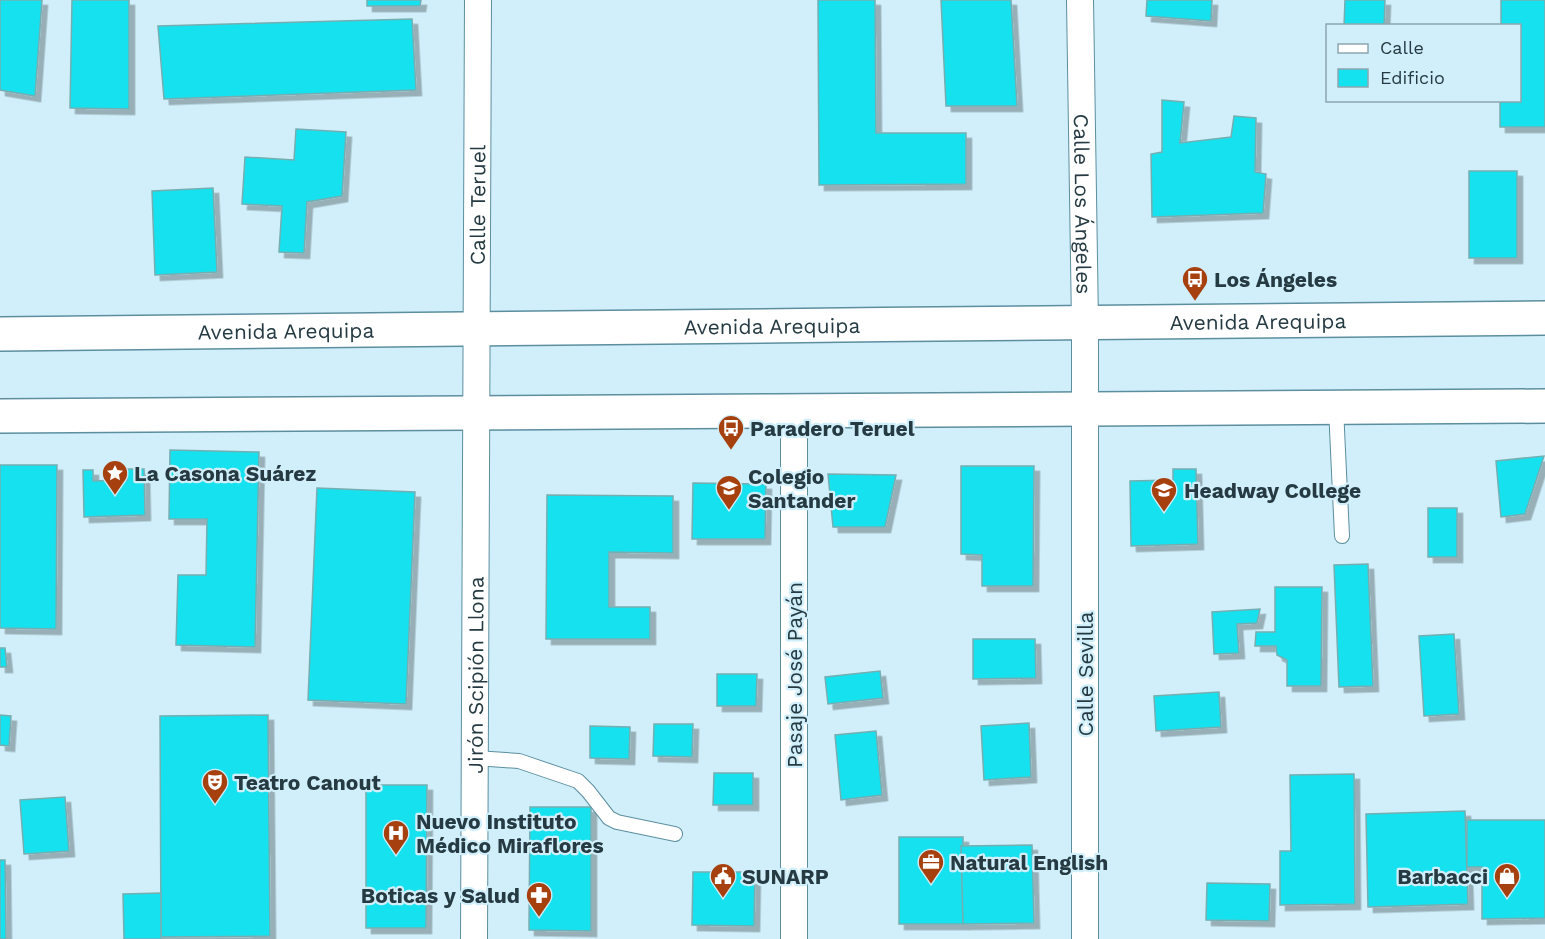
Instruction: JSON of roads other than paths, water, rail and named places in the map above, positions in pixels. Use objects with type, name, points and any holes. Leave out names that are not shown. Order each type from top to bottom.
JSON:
[{"type":"main road","name":"Avenida Arequipa","points":[[0,334],[1545,318]]},
{"type":"main road","points":[[0,416],[477,411],[794,412],[1545,406]]},
{"type":"street","name":"Calle Teruel","points":[[477,411],[478,0]]},
{"type":"street","name":"Calle Los Ángeles","points":[[1080,0],[1086,409]]},
{"type":"street","name":"Calle Sevilla","points":[[1085,939],[1086,409]]},
{"type":"street","name":"Jirón Scipión Llona","points":[[474,939],[477,411]]},
{"type":"street","name":"Pasaje José Payán","points":[[794,412],[794,939]]},
{"type":"lane","points":[[1336,408],[1342,536]]},
{"type":"lane","points":[[475,759],[519,761],[578,782],[609,818],[617,822],[675,834]]},
{"type":"place","name":"Los Ángeles","points":[[1195,302]]},
{"type":"place","name":"Paradero Teruel","points":[[731,451]]},
{"type":"place","name":"La Casona Suárez","points":[[115,496]]},
{"type":"place","name":"Colegio Santander","points":[[729,511]]},
{"type":"place","name":"Headway College","points":[[1164,513]]},
{"type":"place","name":"Teatro Canout","points":[[215,805]]},
{"type":"place","name":"Nuevo Instituto Médico Miraflores","points":[[396,856]]},
{"type":"place","name":"Natural English","points":[[931,885]]},
{"type":"place","name":"SUNARP","points":[[723,899]]},
{"type":"place","name":"Barbacci","points":[[1507,899]]},
{"type":"place","name":"Boticas y Salud","points":[[539,918]]}]
